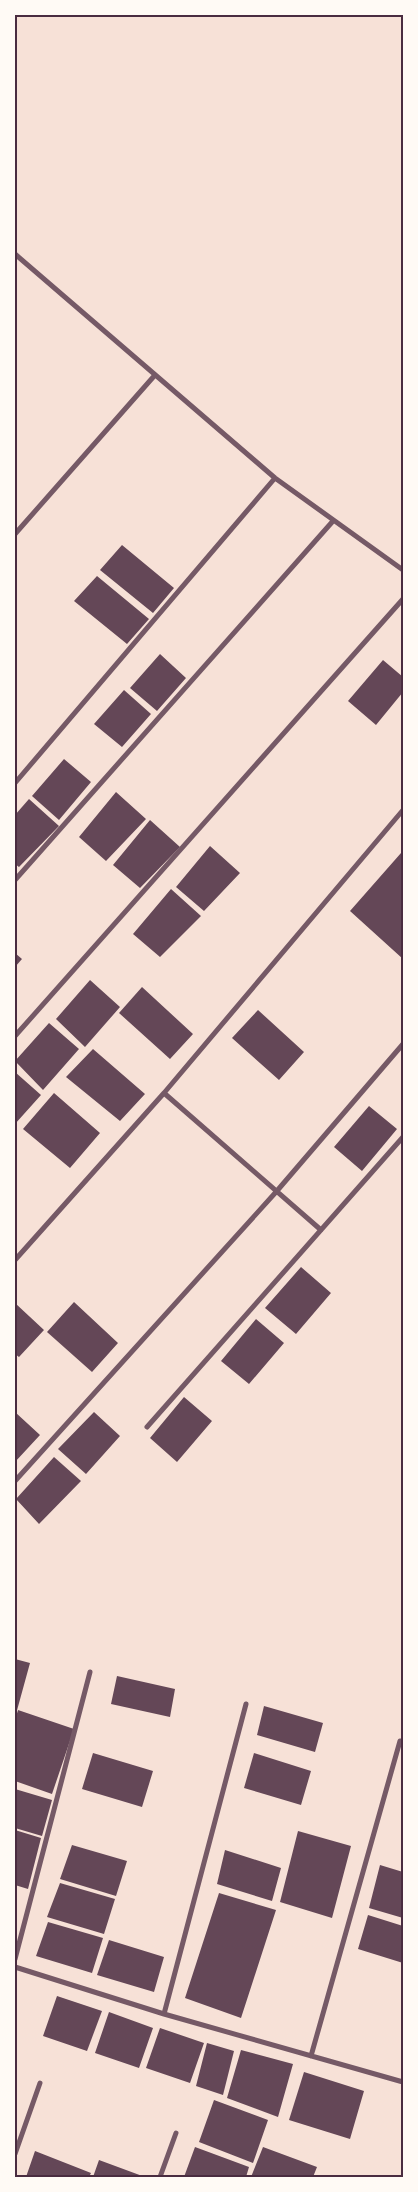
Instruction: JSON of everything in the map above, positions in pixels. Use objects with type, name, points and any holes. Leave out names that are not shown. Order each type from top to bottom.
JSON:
[{"type":"street","points":[[15,254],[275,478],[403,570]]},
{"type":"street","points":[[15,534],[155,375]]},
{"type":"street","points":[[15,783],[275,478]]},
{"type":"street","points":[[15,880],[334,521]]},
{"type":"street","points":[[15,1036],[403,600]]},
{"type":"street","points":[[15,1260],[164,1092],[403,810]]},
{"type":"street","points":[[15,1482],[276,1192],[403,1044]]},
{"type":"street","points":[[164,1092],[321,1230]]},
{"type":"street","points":[[147,1427],[403,1137]]},
{"type":"street","points":[[15,1959],[90,1672]]},
{"type":"street","points":[[164,2014],[246,1704]]},
{"type":"street","points":[[311,2056],[400,1741]]},
{"type":"street","points":[[15,1967],[164,2014],[403,2082]]},
{"type":"street","points":[[15,2154],[40,2083]]},
{"type":"street","points":[[160,2177],[176,2133]]},
{"type":"building","points":[[122,545],[174,588],[153,613],[100,570]]},
{"type":"building","points":[[97,576],[149,619],[127,644],[74,601]]},
{"type":"building","points":[[160,654],[186,678],[157,711],[130,688]]},
{"type":"building","points":[[383,660],[403,677],[403,692],[376,725],[348,701]]},
{"type":"building","points":[[124,690],[151,714],[122,747],[94,724]]},
{"type":"building","points":[[64,759],[91,782],[59,820],[32,796]]},
{"type":"building","points":[[116,792],[146,819],[106,861],[79,837]]},
{"type":"building","points":[[29,799],[59,826],[19,867],[15,864],[15,815]]},
{"type":"building","points":[[150,820],[180,847],[140,888],[113,865]]},
{"type":"building","points":[[210,846],[240,873],[204,911],[176,887]]},
{"type":"building","points":[[401,853],[403,854],[403,959],[350,911]]},
{"type":"building","points":[[171,889],[201,916],[160,957],[133,934]]},
{"type":"building","points":[[15,953],[22,959],[15,967]]},
{"type":"building","points":[[90,980],[120,1007],[85,1047],[56,1019]]},
{"type":"building","points":[[142,987],[193,1034],[170,1059],[119,1013]]},
{"type":"building","points":[[258,1010],[304,1052],[279,1080],[232,1038]]},
{"type":"building","points":[[49,1023],[79,1049],[43,1090],[15,1061]]},
{"type":"building","points":[[93,1049],[145,1094],[120,1121],[66,1077]]},
{"type":"building","points":[[15,1072],[41,1095],[15,1124]]},
{"type":"building","points":[[54,1093],[100,1133],[70,1168],[23,1129]]},
{"type":"building","points":[[369,1106],[397,1129],[362,1171],[334,1147]]},
{"type":"building","points":[[301,1267],[331,1293],[296,1334],[265,1308]]},
{"type":"building","points":[[74,1302],[118,1343],[92,1372],[47,1332]]},
{"type":"building","points":[[15,1303],[44,1330],[19,1357],[15,1354]]},
{"type":"building","points":[[256,1319],[284,1343],[249,1384],[221,1361]]},
{"type":"building","points":[[184,1397],[212,1421],[177,1462],[150,1438]]},
{"type":"building","points":[[15,1412],[40,1435],[15,1462]]},
{"type":"building","points":[[94,1412],[120,1436],[86,1474],[58,1449]]},
{"type":"building","points":[[54,1457],[81,1481],[39,1524],[16,1499]]},
{"type":"building","points":[[15,1659],[30,1663],[16,1714],[15,1714]]},
{"type":"building","points":[[117,1676],[175,1689],[170,1717],[111,1704]]},
{"type":"building","points":[[264,1706],[323,1723],[315,1752],[257,1735]]},
{"type":"building","points":[[18,1710],[74,1729],[52,1794],[15,1781],[15,1720]]},
{"type":"building","points":[[93,1753],[153,1771],[142,1807],[82,1789]]},
{"type":"building","points":[[254,1753],[311,1771],[301,1805],[244,1788]]},
{"type":"building","points":[[15,1789],[52,1800],[42,1836],[15,1828]]},
{"type":"building","points":[[15,1830],[41,1838],[28,1889],[15,1885]]},
{"type":"building","points":[[298,1831],[351,1846],[332,1918],[280,1902]]},
{"type":"building","points":[[72,1845],[127,1861],[116,1896],[60,1879]]},
{"type":"building","points":[[225,1850],[281,1868],[272,1901],[217,1884]]},
{"type":"building","points":[[380,1865],[403,1872],[403,1918],[369,1908]]},
{"type":"building","points":[[60,1883],[115,1899],[104,1934],[47,1917]]},
{"type":"building","points":[[219,1893],[276,1910],[241,2018],[185,1998]]},
{"type":"building","points":[[368,1915],[403,1926],[403,1963],[358,1949]]},
{"type":"building","points":[[48,1922],[103,1938],[92,1973],[36,1956]]},
{"type":"building","points":[[109,1940],[164,1957],[154,1992],[97,1975]]},
{"type":"building","points":[[57,1996],[102,2011],[87,2051],[43,2036]]},
{"type":"building","points":[[109,2012],[153,2028],[139,2068],[95,2053]]},
{"type":"building","points":[[160,2028],[204,2043],[190,2083],[146,2068]]},
{"type":"building","points":[[207,2043],[234,2051],[223,2095],[196,2086]]},
{"type":"building","points":[[241,2050],[293,2064],[278,2117],[227,2098]]},
{"type":"building","points":[[304,2072],[364,2091],[350,2139],[289,2120]]},
{"type":"building","points":[[214,2100],[268,2120],[253,2163],[199,2142]]},
{"type":"building","points":[[195,2147],[249,2167],[246,2177],[184,2177]]},
{"type":"building","points":[[263,2147],[317,2167],[313,2177],[251,2177]]},
{"type":"building","points":[[35,2151],[91,2173],[89,2177],[26,2177]]},
{"type":"building","points":[[99,2160],[145,2177],[93,2177]]}]
